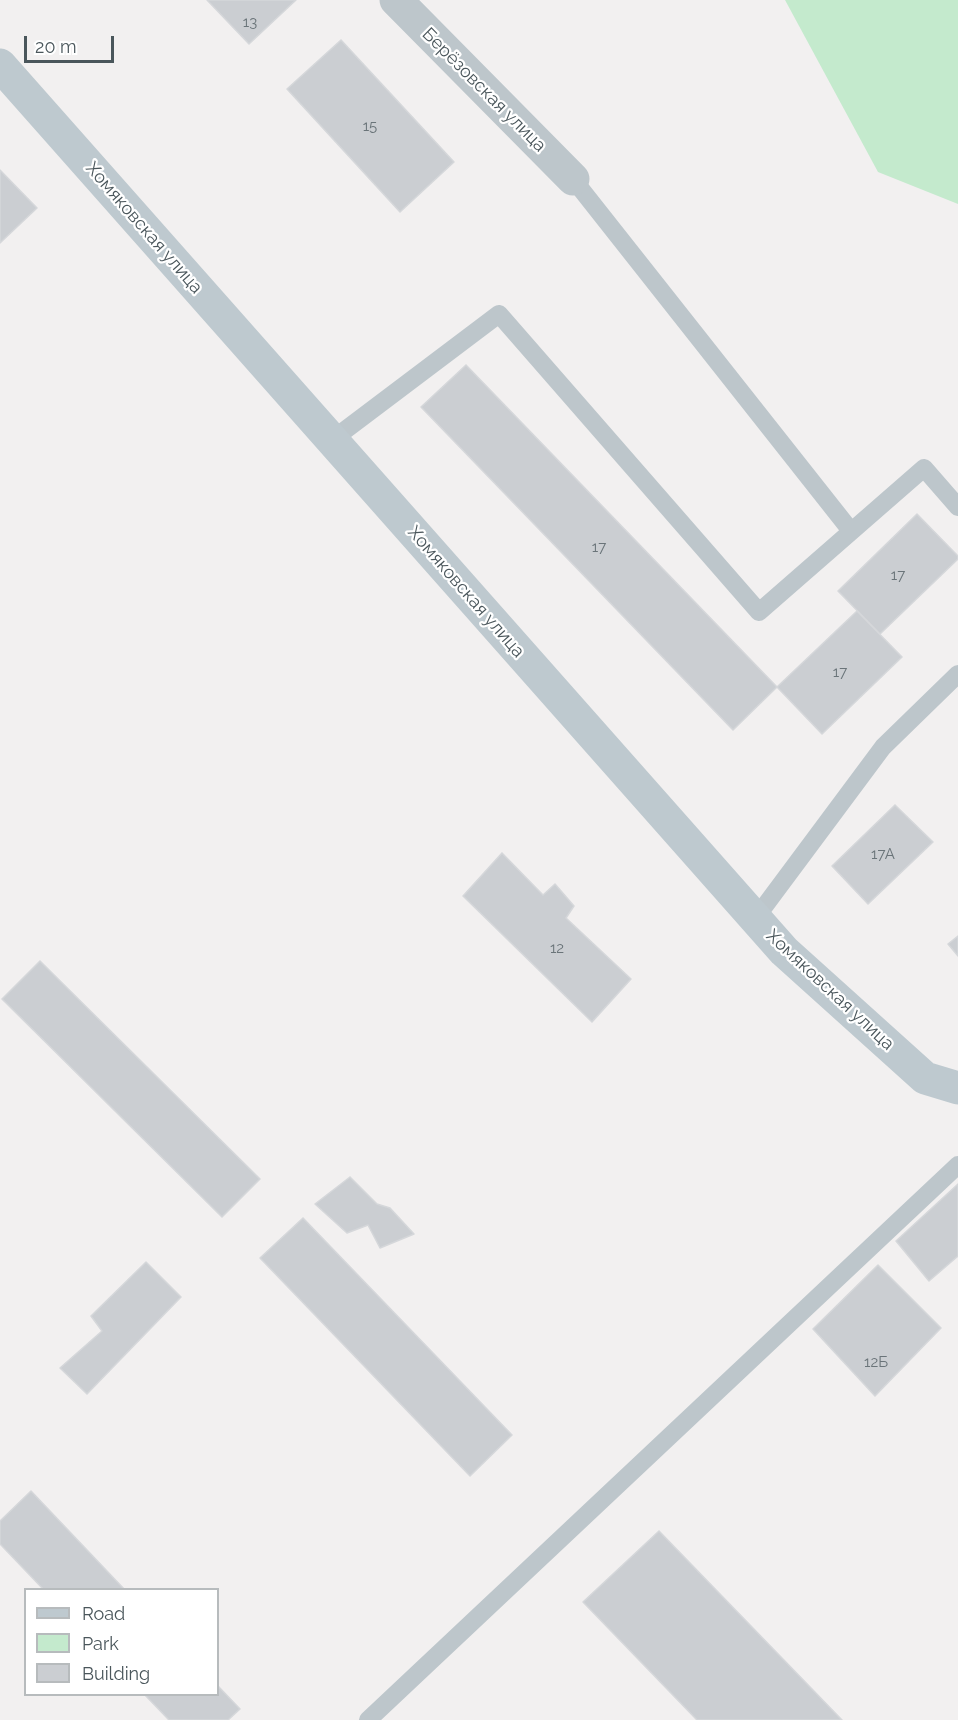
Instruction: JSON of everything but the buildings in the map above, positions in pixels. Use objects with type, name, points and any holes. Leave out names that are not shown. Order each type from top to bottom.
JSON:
[{"type":"street","name":"Берёзовская улица","points":[[396,0],[573,179]]},
{"type":"street","name":"Хомяковская улица","points":[[0,65],[784,951],[925,1078],[958,1088]]},
{"type":"lane","points":[[573,179],[851,531]]},
{"type":"lane","points":[[332,440],[499,314],[759,612],[924,468],[958,507]]},
{"type":"lane","points":[[755,919],[883,747],[958,674]]},
{"type":"lane","points":[[368,1720],[958,1165]]},
{"type":"green space","points":[[785,0],[958,0],[958,204],[878,172]]}]
